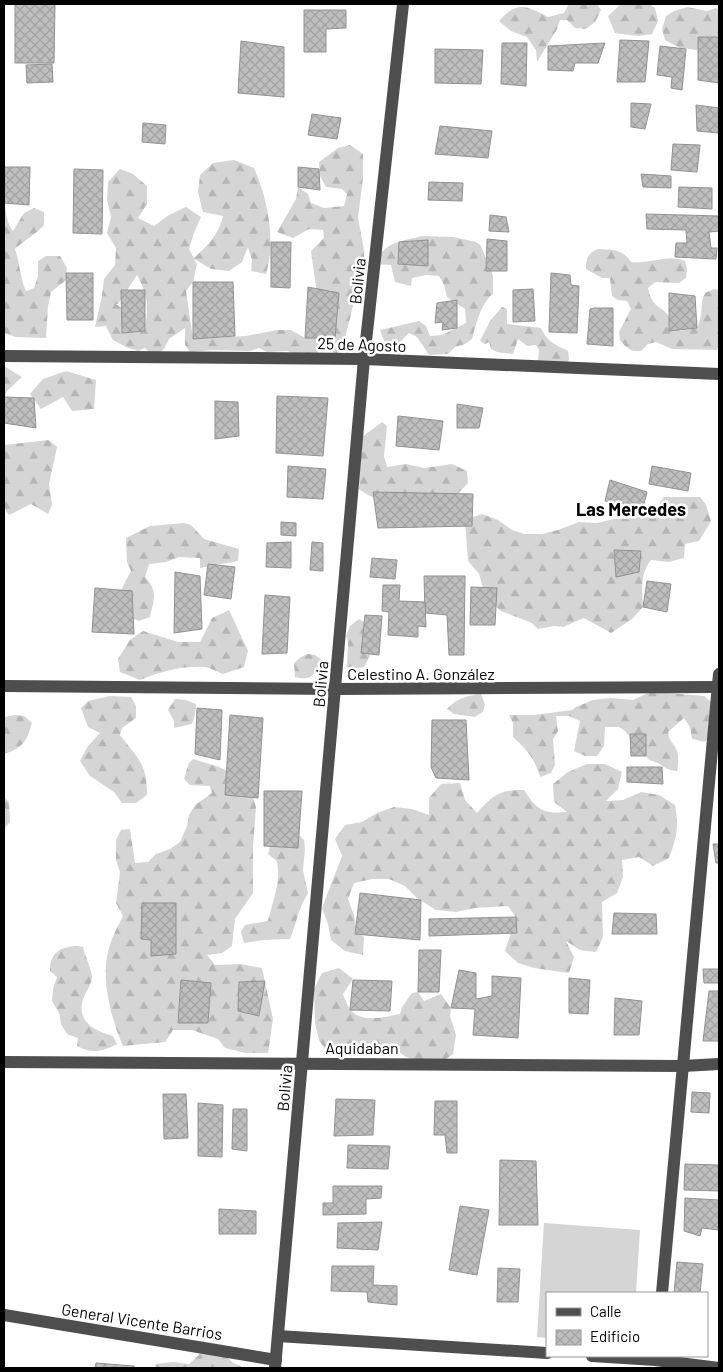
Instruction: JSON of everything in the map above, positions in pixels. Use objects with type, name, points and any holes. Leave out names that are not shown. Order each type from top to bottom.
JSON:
[{"type":"street","name":"Bolivia","points":[[275,1364],[364,360],[403,4]]},
{"type":"street","name":"25 de Agosto","points":[[4,356],[364,360],[719,374]]},
{"type":"street","points":[[662,1292],[719,674]]},
{"type":"street","name":"Celestino A. González","points":[[4,686],[335,689],[719,687]]},
{"type":"street","name":"Aquidaban","points":[[4,1062],[303,1062],[684,1066],[719,1064]]},
{"type":"street","name":"General Vicente Barrios","points":[[4,1315],[275,1364]]},
{"type":"street","points":[[278,1336],[546,1353]]},
{"type":"street","points":[[605,1357],[719,1368]]},
{"type":"green space","points":[[569,4],[597,4],[601,10],[595,22],[586,29],[575,28],[567,20],[560,20],[557,29],[537,62],[536,50],[527,37],[511,31],[499,21],[505,14],[517,8],[528,8],[548,17],[564,13]]},
{"type":"green space","points":[[621,4],[649,4],[655,8],[658,21],[652,34],[639,36],[615,33],[608,16]]},
{"type":"green space","points":[[687,7],[707,11],[716,8],[719,10],[719,34],[712,43],[698,50],[680,48],[665,40],[662,29],[666,16]]},
{"type":"green space","points":[[350,145],[363,154],[363,178],[358,218],[364,250],[364,268],[361,288],[355,298],[342,350],[335,354],[331,350],[318,346],[318,354],[298,354],[287,351],[267,352],[259,348],[250,351],[213,350],[190,352],[185,345],[185,328],[169,339],[164,349],[154,357],[145,348],[138,351],[113,340],[106,326],[95,327],[104,279],[115,265],[116,248],[107,233],[111,217],[107,200],[108,182],[120,169],[133,174],[147,186],[147,204],[138,218],[154,226],[169,215],[186,207],[201,217],[189,249],[194,258],[212,239],[223,216],[203,212],[198,192],[200,175],[213,163],[234,160],[254,168],[259,180],[269,220],[269,261],[266,274],[251,271],[252,260],[248,247],[242,262],[229,271],[211,269],[194,259],[197,264],[193,282],[186,291],[193,339],[246,336],[277,330],[291,330],[305,338],[328,329],[317,294],[311,251],[324,238],[323,230],[309,229],[293,238],[277,232],[296,199],[298,187],[308,194],[311,203],[324,208],[344,206],[347,194],[342,189],[326,187],[320,176],[319,162],[338,148]],"holes":[[[137,275],[147,302],[145,331],[122,333],[122,308],[116,304],[118,304]]]},
{"type":"green space","points":[[4,203],[8,221],[13,231],[24,213],[34,208],[44,212],[44,225],[15,249],[26,291],[34,288],[38,276],[38,261],[46,256],[60,256],[67,268],[66,280],[51,292],[46,338],[16,337],[4,333]]},
{"type":"green space","points":[[422,236],[453,237],[476,242],[481,246],[493,276],[493,294],[482,308],[472,339],[465,344],[455,347],[448,354],[429,355],[417,337],[409,333],[394,348],[386,347],[380,330],[419,321],[426,326],[430,336],[442,335],[466,323],[465,309],[447,297],[439,276],[426,275],[412,278],[411,286],[395,282],[391,265],[375,264],[379,256],[388,247],[400,241]]},
{"type":"green space","points":[[598,249],[621,252],[631,262],[672,258],[685,261],[687,269],[686,278],[679,283],[655,282],[648,288],[650,295],[654,303],[667,314],[680,331],[697,328],[705,293],[714,289],[719,290],[719,345],[717,350],[672,349],[656,342],[648,344],[641,351],[633,351],[626,347],[620,340],[619,332],[631,309],[627,301],[618,300],[612,296],[610,278],[602,278],[586,269],[588,256]]},
{"type":"green space","points":[[502,307],[507,309],[507,324],[541,328],[552,342],[568,351],[569,359],[567,364],[538,361],[539,350],[536,345],[527,346],[518,339],[513,354],[497,352],[491,349],[489,342],[485,344],[480,341],[490,321]]},
{"type":"green space","points":[[4,366],[22,377],[7,391],[4,399]]},
{"type":"green space","points":[[66,371],[96,380],[94,409],[72,411],[63,397],[41,409],[30,394],[43,379]]},
{"type":"green space","points":[[382,422],[387,426],[384,456],[387,467],[406,464],[424,468],[452,464],[467,471],[468,483],[453,499],[383,502],[359,489],[362,437]]},
{"type":"green space","points":[[49,440],[57,447],[49,484],[52,505],[48,514],[31,504],[9,515],[4,508],[4,445]]},
{"type":"green space","points":[[664,497],[700,497],[706,505],[711,521],[699,541],[685,544],[684,558],[669,562],[651,560],[643,576],[643,607],[632,619],[611,633],[584,618],[563,627],[554,626],[538,629],[532,623],[501,611],[486,598],[479,574],[468,561],[465,520],[482,514],[498,520],[512,530],[525,534],[542,534],[579,522],[597,523],[614,519],[636,518],[655,509]]},
{"type":"green space","points":[[184,523],[191,525],[204,539],[239,549],[238,561],[200,568],[200,558],[179,557],[166,562],[149,564],[145,577],[152,586],[154,596],[150,617],[139,621],[124,615],[118,602],[123,586],[131,571],[127,562],[126,538],[150,526]]},
{"type":"green space","points":[[229,610],[248,651],[244,667],[223,674],[205,667],[180,668],[140,680],[120,672],[118,659],[130,640],[143,631],[178,642],[200,642],[212,618]]},
{"type":"green space","points":[[359,619],[364,622],[370,656],[364,667],[352,669],[347,667],[348,642],[346,636],[350,626]]},
{"type":"green space","points":[[308,654],[315,655],[321,659],[322,665],[308,678],[295,677],[294,663]]},
{"type":"green space","points":[[648,693],[704,696],[711,702],[714,731],[705,742],[692,739],[690,727],[684,718],[668,732],[678,753],[677,771],[649,760],[625,731],[619,727],[605,727],[604,746],[597,756],[585,756],[574,751],[580,721],[569,716],[556,716],[558,731],[553,739],[555,765],[551,773],[540,777],[530,755],[513,737],[513,723],[509,715],[534,715],[572,710],[593,700],[611,698],[633,700]]},
{"type":"green space","points":[[481,694],[485,705],[483,712],[475,717],[454,714],[447,709],[454,702],[462,698]]},
{"type":"green space","points":[[110,696],[131,697],[136,706],[136,718],[122,728],[120,735],[140,762],[147,784],[147,795],[136,803],[122,803],[114,792],[90,776],[80,761],[88,746],[100,733],[88,727],[81,708],[88,701]]},
{"type":"green space","points":[[175,699],[186,700],[196,704],[192,724],[174,728],[174,721],[168,710]]},
{"type":"green space","points":[[24,716],[32,723],[23,743],[16,749],[4,754],[4,717]]},
{"type":"green space","points":[[193,759],[219,767],[248,781],[256,807],[253,847],[253,893],[235,919],[232,946],[222,953],[207,955],[215,965],[240,964],[262,968],[273,1019],[268,1053],[246,1053],[225,1048],[218,1039],[192,1030],[173,1030],[165,1042],[123,1046],[114,1023],[108,998],[106,972],[109,948],[123,916],[116,903],[120,872],[116,860],[116,840],[121,830],[130,829],[135,863],[148,862],[156,854],[170,849],[180,842],[187,826],[189,815],[195,805],[212,793],[210,786],[190,785],[184,779],[189,763]]},
{"type":"green space","points":[[587,764],[605,764],[622,772],[618,789],[606,801],[623,800],[641,792],[659,795],[675,805],[676,832],[669,858],[653,866],[639,857],[622,860],[623,877],[617,893],[602,902],[603,937],[596,952],[580,950],[566,941],[574,957],[569,973],[534,968],[518,963],[505,951],[516,917],[508,906],[475,908],[456,912],[436,910],[417,898],[405,886],[389,879],[372,879],[354,883],[348,899],[354,915],[357,933],[364,937],[363,955],[345,951],[331,940],[322,908],[342,856],[335,839],[345,825],[362,822],[377,813],[394,807],[412,809],[429,815],[429,798],[441,784],[460,783],[465,800],[477,813],[497,794],[524,790],[541,809],[552,812],[567,812],[554,802],[553,784],[568,772]]},
{"type":"green space","points":[[4,797],[9,802],[10,822],[4,829]]},
{"type":"green space","points":[[296,832],[304,840],[303,870],[308,893],[290,939],[244,943],[241,932],[245,925],[268,921],[274,899],[278,869],[277,861],[268,854],[272,840]]},
{"type":"green space","points":[[83,947],[92,977],[90,986],[83,999],[82,1014],[94,1028],[113,1036],[117,1044],[107,1049],[92,1051],[77,1046],[78,1038],[67,1034],[52,1001],[57,977],[50,971],[54,955],[65,948]]},
{"type":"green space","points":[[339,968],[353,979],[343,994],[350,1009],[360,1017],[374,1018],[400,1014],[402,1007],[412,993],[418,992],[424,1001],[441,994],[451,1008],[450,1016],[456,1035],[453,1054],[439,1064],[406,1057],[392,1047],[358,1046],[344,1055],[328,1054],[319,1040],[315,1023],[314,989],[322,973]]},
{"type":"green space","points":[[544,1223],[640,1230],[636,1292],[546,1292],[546,1338],[537,1337]]},
{"type":"green space","points":[[219,1350],[232,1362],[244,1368],[156,1368],[155,1364],[173,1362],[189,1364],[202,1352]]},
{"type":"building","points":[[15,4],[55,4],[54,63],[15,63]]},
{"type":"building","points":[[304,10],[346,10],[346,28],[326,29],[326,52],[304,52]]},
{"type":"building","points":[[698,37],[719,37],[719,83],[698,80]]},
{"type":"building","points":[[620,40],[649,41],[645,82],[617,82]]},
{"type":"building","points":[[241,41],[284,47],[284,97],[238,93]]},
{"type":"building","points":[[502,43],[527,43],[526,86],[501,84]]},
{"type":"building","points":[[605,43],[598,63],[575,63],[573,71],[548,70],[548,46]]},
{"type":"building","points":[[660,46],[686,49],[682,90],[671,88],[672,77],[657,75]]},
{"type":"building","points":[[435,49],[483,50],[481,84],[435,83]]},
{"type":"building","points":[[52,64],[53,82],[27,83],[26,65]]},
{"type":"building","points":[[631,103],[651,104],[645,129],[631,127]]},
{"type":"building","points":[[696,105],[719,108],[719,133],[697,131]]},
{"type":"building","points":[[312,114],[341,118],[337,139],[308,135]]},
{"type":"building","points":[[143,123],[166,125],[165,144],[142,142]]},
{"type":"building","points":[[440,126],[492,131],[488,158],[435,154]]},
{"type":"building","points":[[673,144],[700,145],[697,172],[671,170]]},
{"type":"building","points":[[4,167],[30,167],[29,205],[4,203]]},
{"type":"building","points":[[298,167],[319,169],[320,190],[298,187]]},
{"type":"building","points":[[74,169],[103,170],[102,234],[73,233]]},
{"type":"building","points":[[641,174],[671,176],[671,188],[643,187]]},
{"type":"building","points":[[429,182],[463,183],[462,201],[428,200]]},
{"type":"building","points":[[679,187],[712,188],[712,209],[678,207]]},
{"type":"building","points":[[646,214],[719,216],[719,231],[709,232],[711,248],[717,248],[716,259],[675,257],[676,243],[687,243],[686,230],[647,229]]},
{"type":"building","points":[[490,215],[506,217],[509,232],[489,231]]},
{"type":"building","points":[[487,239],[507,241],[507,271],[486,271]]},
{"type":"building","points":[[428,240],[428,266],[398,264],[399,242]]},
{"type":"building","points":[[271,242],[291,242],[290,288],[271,287]]},
{"type":"building","points":[[66,273],[93,273],[93,320],[67,320]]},
{"type":"building","points":[[551,273],[570,275],[571,285],[579,286],[577,333],[549,332]]},
{"type":"building","points":[[193,282],[233,282],[235,336],[193,339]]},
{"type":"building","points":[[308,287],[339,293],[335,338],[305,338]]},
{"type":"building","points":[[533,289],[535,321],[513,322],[513,290]]},
{"type":"building","points":[[121,290],[145,290],[145,331],[122,333]]},
{"type":"building","points":[[669,293],[695,296],[697,328],[669,331]]},
{"type":"building","points":[[457,300],[457,328],[442,330],[443,322],[435,323],[437,303]]},
{"type":"building","points":[[613,308],[613,346],[587,344],[590,309]]},
{"type":"building","points":[[277,396],[328,398],[323,456],[276,453]]},
{"type":"building","points":[[4,397],[34,398],[36,428],[4,423]]},
{"type":"building","points":[[215,401],[238,402],[239,436],[215,439]]},
{"type":"building","points":[[457,404],[483,408],[479,428],[457,428]]},
{"type":"building","points":[[398,416],[443,421],[439,450],[396,446]]},
{"type":"building","points":[[288,466],[326,469],[323,499],[287,497]]},
{"type":"building","points":[[652,466],[691,473],[688,491],[649,484]]},
{"type":"building","points":[[610,480],[647,492],[643,508],[605,501]]},
{"type":"building","points":[[373,492],[473,494],[472,526],[378,528]]},
{"type":"building","points":[[281,522],[296,523],[296,536],[281,535]]},
{"type":"building","points":[[291,542],[291,568],[266,567],[267,543]]},
{"type":"building","points":[[312,542],[323,543],[323,571],[310,570]]},
{"type":"building","points":[[614,550],[641,551],[639,572],[616,577]]},
{"type":"building","points":[[372,558],[397,560],[395,579],[370,577]]},
{"type":"building","points":[[208,564],[235,567],[231,599],[204,595]]},
{"type":"building","points":[[175,572],[200,576],[202,629],[174,633]]},
{"type":"building","points":[[424,576],[465,576],[464,655],[449,655],[447,615],[425,613]]},
{"type":"building","points":[[647,581],[671,584],[667,612],[643,607]]},
{"type":"building","points":[[383,585],[400,585],[399,601],[425,602],[426,627],[418,626],[418,637],[388,635],[389,612],[382,611]]},
{"type":"building","points":[[471,587],[497,588],[495,625],[470,625]]},
{"type":"building","points":[[95,588],[132,591],[134,634],[92,632]]},
{"type":"building","points":[[265,595],[290,597],[287,653],[262,654]]},
{"type":"building","points":[[365,615],[382,616],[379,655],[361,653]]},
{"type":"building","points":[[197,708],[222,710],[220,760],[195,754]]},
{"type":"building","points":[[230,715],[263,718],[258,798],[225,795]]},
{"type":"building","points":[[432,720],[466,720],[469,780],[436,778],[431,767]]},
{"type":"building","points":[[630,734],[646,734],[646,756],[631,756]]},
{"type":"building","points":[[627,767],[662,767],[663,784],[627,782]]},
{"type":"building","points":[[264,791],[302,791],[298,848],[264,846]]},
{"type":"building","points":[[713,844],[719,844],[719,863],[716,863]]},
{"type":"building","points":[[360,893],[421,900],[420,940],[355,934]]},
{"type":"building","points":[[142,903],[176,903],[176,954],[151,956],[151,940],[141,939]]},
{"type":"building","points":[[614,913],[656,914],[657,934],[612,934]]},
{"type":"building","points":[[516,917],[517,933],[429,936],[429,919]]},
{"type":"building","points":[[419,950],[441,950],[439,992],[418,992]]},
{"type":"building","points":[[703,969],[719,969],[719,983],[704,983]]},
{"type":"building","points":[[459,970],[476,973],[476,999],[492,996],[492,976],[521,978],[518,1038],[473,1035],[475,1009],[451,1008]]},
{"type":"building","points":[[569,978],[590,980],[588,1014],[569,1013]]},
{"type":"building","points":[[181,980],[211,983],[208,1023],[178,1023]]},
{"type":"building","points":[[353,980],[392,981],[390,1011],[350,1010]]},
{"type":"building","points":[[265,981],[259,1016],[238,1011],[239,982]]},
{"type":"building","points":[[709,991],[719,991],[719,1041],[703,1041]]},
{"type":"building","points":[[615,998],[642,1001],[639,1035],[614,1035]]},
{"type":"building","points":[[692,1092],[710,1093],[709,1113],[691,1112]]},
{"type":"building","points":[[163,1094],[186,1094],[188,1138],[164,1139]]},
{"type":"building","points":[[336,1099],[375,1100],[373,1135],[334,1136]]},
{"type":"building","points":[[435,1101],[457,1101],[457,1153],[447,1153],[445,1135],[434,1135]]},
{"type":"building","points":[[198,1103],[223,1105],[222,1157],[198,1156]]},
{"type":"building","points":[[233,1109],[247,1109],[247,1151],[232,1149]]},
{"type":"building","points":[[348,1145],[390,1146],[388,1169],[347,1168]]},
{"type":"building","points":[[500,1160],[536,1161],[538,1225],[499,1225]]},
{"type":"building","points":[[685,1164],[719,1165],[719,1191],[684,1190]]},
{"type":"building","points":[[333,1186],[382,1186],[381,1198],[366,1199],[366,1214],[323,1215],[323,1203],[333,1203]]},
{"type":"building","points":[[685,1198],[719,1200],[719,1230],[702,1228],[700,1236],[684,1231]]},
{"type":"building","points":[[460,1206],[489,1210],[477,1275],[449,1270]]},
{"type":"building","points":[[219,1209],[256,1211],[256,1234],[219,1234]]},
{"type":"building","points":[[382,1222],[378,1250],[337,1248],[338,1223]]},
{"type":"building","points":[[677,1262],[703,1264],[700,1292],[674,1292]]},
{"type":"building","points":[[332,1266],[374,1266],[373,1285],[397,1286],[397,1305],[368,1302],[367,1292],[331,1291]]},
{"type":"building","points":[[498,1268],[520,1269],[518,1302],[497,1302]]},
{"type":"building","points":[[96,1363],[134,1366],[134,1368],[95,1368]]},
{"type":"district","name":"Las Mercedes","points":[[631,509]]}]
